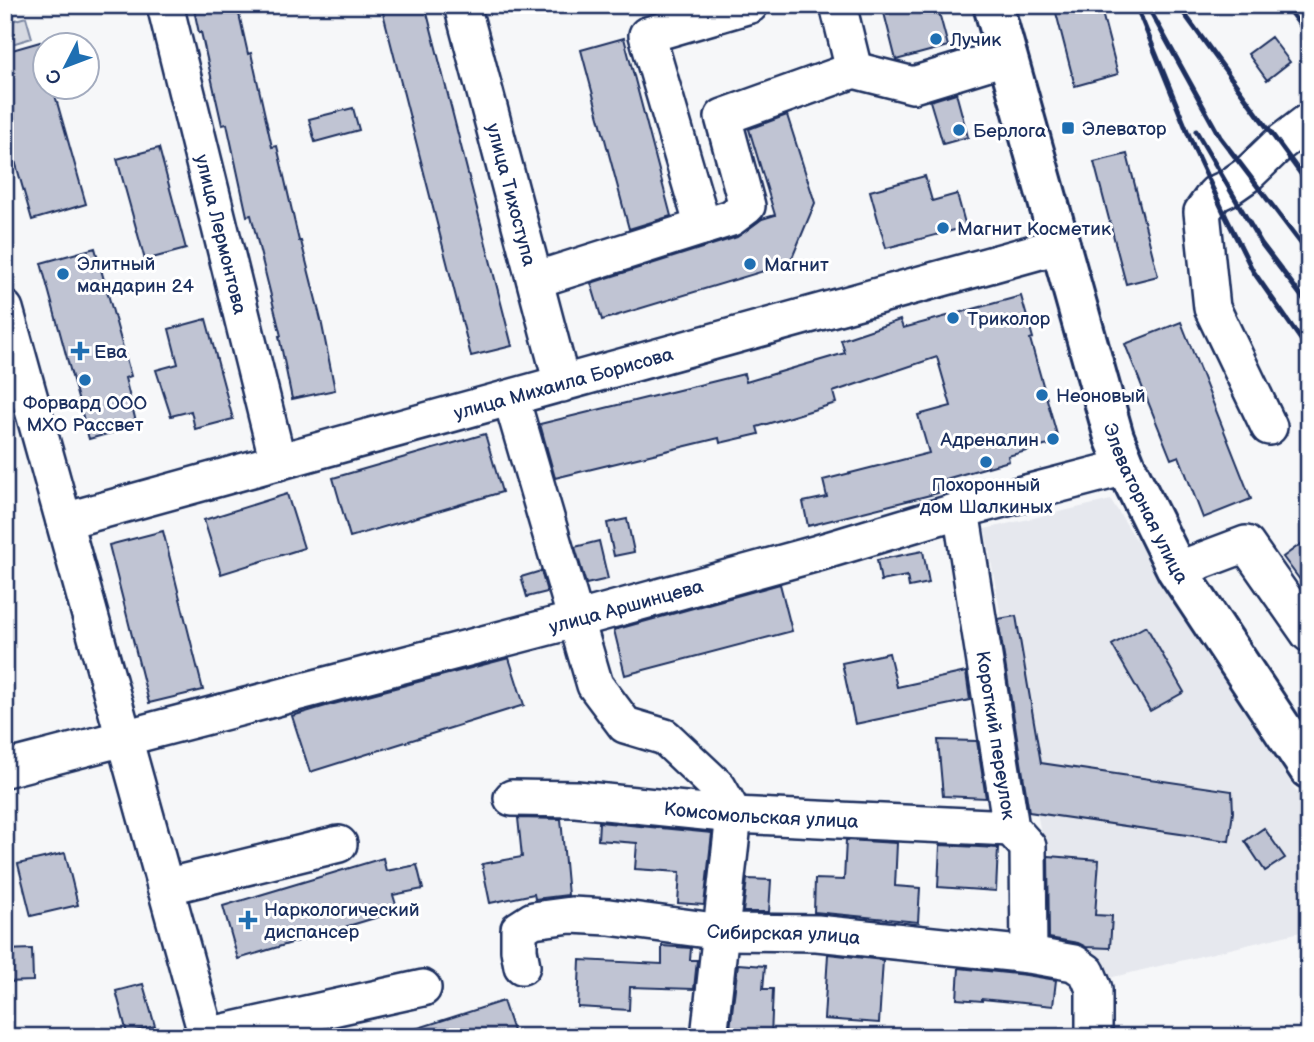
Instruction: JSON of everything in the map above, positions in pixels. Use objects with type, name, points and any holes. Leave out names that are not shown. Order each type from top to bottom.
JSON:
[{"type":"main road","name":"Элеваторная улица","points":[[993,5],[1114,437],[1126,467],[1177,570],[1309,769]]},
{"type":"street","name":"улица Лермонтова","points":[[166,5],[278,462]]},
{"type":"street","name":"улица Тихоступа","points":[[462,5],[562,384]]},
{"type":"street","points":[[703,227],[648,35],[750,5]]},
{"type":"street","points":[[838,5],[855,70]]},
{"type":"street","points":[[534,280],[731,218],[747,206],[723,117],[855,70],[913,85],[1008,56]]},
{"type":"street","points":[[1269,427],[1212,308],[1202,212],[1215,194],[1248,174],[1279,144],[1309,121]]},
{"type":"street","name":"улица Михаила Борисова","points":[[64,521],[1062,245]]},
{"type":"street","points":[[5,309],[20,422],[64,521],[206,1036],[423,988]]},
{"type":"street","points":[[511,398],[595,685],[625,725],[665,737],[718,788],[734,815],[709,1037]]},
{"type":"street","name":"улица Аршинцева","points":[[5,768],[575,620],[818,553],[961,510],[1126,467]]},
{"type":"street","name":"Короткий переулок","points":[[961,510],[1011,828],[1028,847],[1029,955]]},
{"type":"street","points":[[1177,570],[1246,544],[1309,634]]},
{"type":"street","name":"Комсомольская улица","points":[[512,798],[576,799],[734,815],[1011,828]]},
{"type":"street","points":[[165,887],[339,844]]},
{"type":"street","name":"Сибирская улица","points":[[522,967],[519,929],[533,920],[570,915],[609,917],[722,932],[817,933],[1029,955],[1074,963],[1087,972],[1094,989],[1094,1037]]},
{"type":"shaded area","points":[[26,17],[32,38],[5,46],[5,23]]},
{"type":"shaded area","points":[[1111,500],[1309,811],[1309,930],[1105,979],[1041,834],[985,529]]},
{"type":"building","points":[[193,5],[237,5],[248,54],[251,53],[272,147],[277,146],[321,320],[335,390],[292,399],[281,336],[251,215],[247,216],[227,124],[222,125]]},
{"type":"building","points":[[381,5],[425,5],[512,346],[471,356]]},
{"type":"building","points":[[882,5],[937,5],[948,46],[896,60]]},
{"type":"building","points":[[1054,5],[1100,5],[1118,74],[1075,86]]},
{"type":"building","points":[[1271,37],[1290,62],[1267,80],[1248,54]]},
{"type":"building","points":[[624,38],[671,216],[629,229],[581,50]]},
{"type":"building","points":[[32,44],[32,102],[57,102],[86,204],[32,220],[5,126],[5,52]]},
{"type":"building","points":[[956,93],[968,137],[943,144],[930,101]]},
{"type":"building","points":[[353,108],[359,130],[315,142],[309,119]]},
{"type":"building","points":[[787,115],[815,203],[790,263],[602,320],[591,283],[737,237],[762,219],[775,215],[749,129]]},
{"type":"building","points":[[159,148],[186,249],[145,260],[117,159]]},
{"type":"building","points":[[1127,154],[1158,276],[1126,284],[1094,162]]},
{"type":"building","points":[[925,176],[932,201],[957,194],[966,227],[886,248],[870,191]]},
{"type":"building","points":[[95,248],[131,376],[125,378],[137,426],[89,439],[41,263]]},
{"type":"building","points":[[1021,296],[1033,338],[1030,339],[1059,442],[1008,456],[1009,461],[935,482],[938,493],[808,526],[803,502],[827,497],[823,480],[929,453],[918,415],[951,406],[937,357],[833,392],[836,403],[757,427],[759,434],[720,443],[719,438],[555,478],[540,424],[744,374],[746,382],[845,353],[841,340],[900,320],[903,328]]},
{"type":"building","points":[[206,319],[233,419],[195,429],[191,411],[171,416],[156,370],[178,364],[169,329]]},
{"type":"building","points":[[1181,322],[1251,499],[1203,518],[1179,456],[1171,459],[1125,344]]},
{"type":"building","points":[[485,434],[502,492],[350,537],[333,478]]},
{"type":"building","points":[[287,494],[304,548],[221,574],[204,520]]},
{"type":"building","points":[[627,519],[634,552],[614,556],[607,523]]},
{"type":"building","points":[[163,531],[203,690],[149,703],[109,545]]},
{"type":"building","points":[[1309,538],[1309,592],[1283,557]]},
{"type":"building","points":[[599,541],[608,579],[586,584],[575,547]]},
{"type":"building","points":[[923,551],[929,583],[909,587],[907,576],[881,581],[877,560]]},
{"type":"building","points":[[541,571],[547,592],[527,597],[521,577]]},
{"type":"building","points":[[780,584],[792,631],[625,675],[614,630]]},
{"type":"building","points":[[1016,616],[1041,763],[1232,791],[1233,812],[1229,841],[1029,812],[998,619]]},
{"type":"building","points":[[1146,626],[1184,692],[1150,711],[1112,645]]},
{"type":"building","points":[[889,653],[897,687],[966,672],[970,700],[855,724],[842,663]]},
{"type":"building","points":[[509,658],[524,705],[310,772],[292,716]]},
{"type":"building","points":[[938,740],[977,741],[986,798],[943,796]]},
{"type":"building","points":[[518,818],[561,819],[568,895],[535,899],[534,894],[490,903],[482,864],[522,857]]},
{"type":"building","points":[[599,822],[712,833],[704,905],[678,903],[680,872],[635,869],[637,843],[598,840]]},
{"type":"building","points":[[1264,828],[1285,858],[1265,871],[1245,841]]},
{"type":"building","points":[[846,840],[897,843],[895,886],[920,888],[918,922],[814,912],[815,879],[844,880]]},
{"type":"building","points":[[940,845],[998,848],[996,891],[938,887]]},
{"type":"building","points":[[65,853],[78,905],[31,916],[18,864]]},
{"type":"building","points":[[1048,856],[1099,860],[1095,915],[1112,916],[1110,948],[1086,947],[1049,938]]},
{"type":"building","points":[[383,858],[386,871],[417,865],[423,889],[393,895],[398,911],[238,959],[223,906]]},
{"type":"building","points":[[747,879],[771,880],[769,912],[743,912]]},
{"type":"building","points":[[662,946],[691,948],[690,960],[697,960],[694,989],[630,987],[629,1010],[578,1007],[580,960],[662,964]]},
{"type":"building","points":[[32,949],[33,981],[5,982],[5,950]]},
{"type":"building","points":[[828,954],[883,960],[879,1023],[824,1019]]},
{"type":"building","points":[[738,964],[765,966],[763,989],[773,989],[771,1037],[729,1037]]},
{"type":"building","points":[[959,968],[1056,980],[1053,1006],[957,999]]},
{"type":"building","points":[[143,984],[155,1026],[127,1033],[116,991]]},
{"type":"building","points":[[503,1001],[515,1037],[407,1037],[406,1032]]},
{"type":"railway","points":[[1136,5],[1196,153],[1226,217],[1253,271],[1309,351]]},
{"type":"railway","points":[[1147,5],[1220,137],[1309,254]]},
{"type":"railway","points":[[1178,5],[1309,185]]},
{"type":"railway","points":[[1285,5],[1309,37]]},
{"type":"railway","points":[[1196,131],[1261,243],[1309,306]]},
{"type":"place","name":"Лучик","points":[[936,39]]},
{"type":"place","name":"Элеватор","points":[[1068,128]]},
{"type":"place","name":"Берлога","points":[[959,130]]},
{"type":"place","name":"Магнит Косметик","points":[[943,228]]},
{"type":"place","name":"Магнит","points":[[750,264]]},
{"type":"place","name":"Элитный мандарин 24","points":[[63,274]]},
{"type":"place","name":"Триколор","points":[[953,318]]},
{"type":"place","name":"Ева","points":[[80,351]]},
{"type":"place","name":"Форвард ООО МХО Рассвет","points":[[85,380]]},
{"type":"place","name":"Неоновый","points":[[1042,395]]},
{"type":"place","name":"Адреналин","points":[[1053,439]]},
{"type":"place","name":"Похоронный дом Шалкиных","points":[[986,462]]},
{"type":"place","name":"Наркологический диспансер","points":[[248,920]]}]
